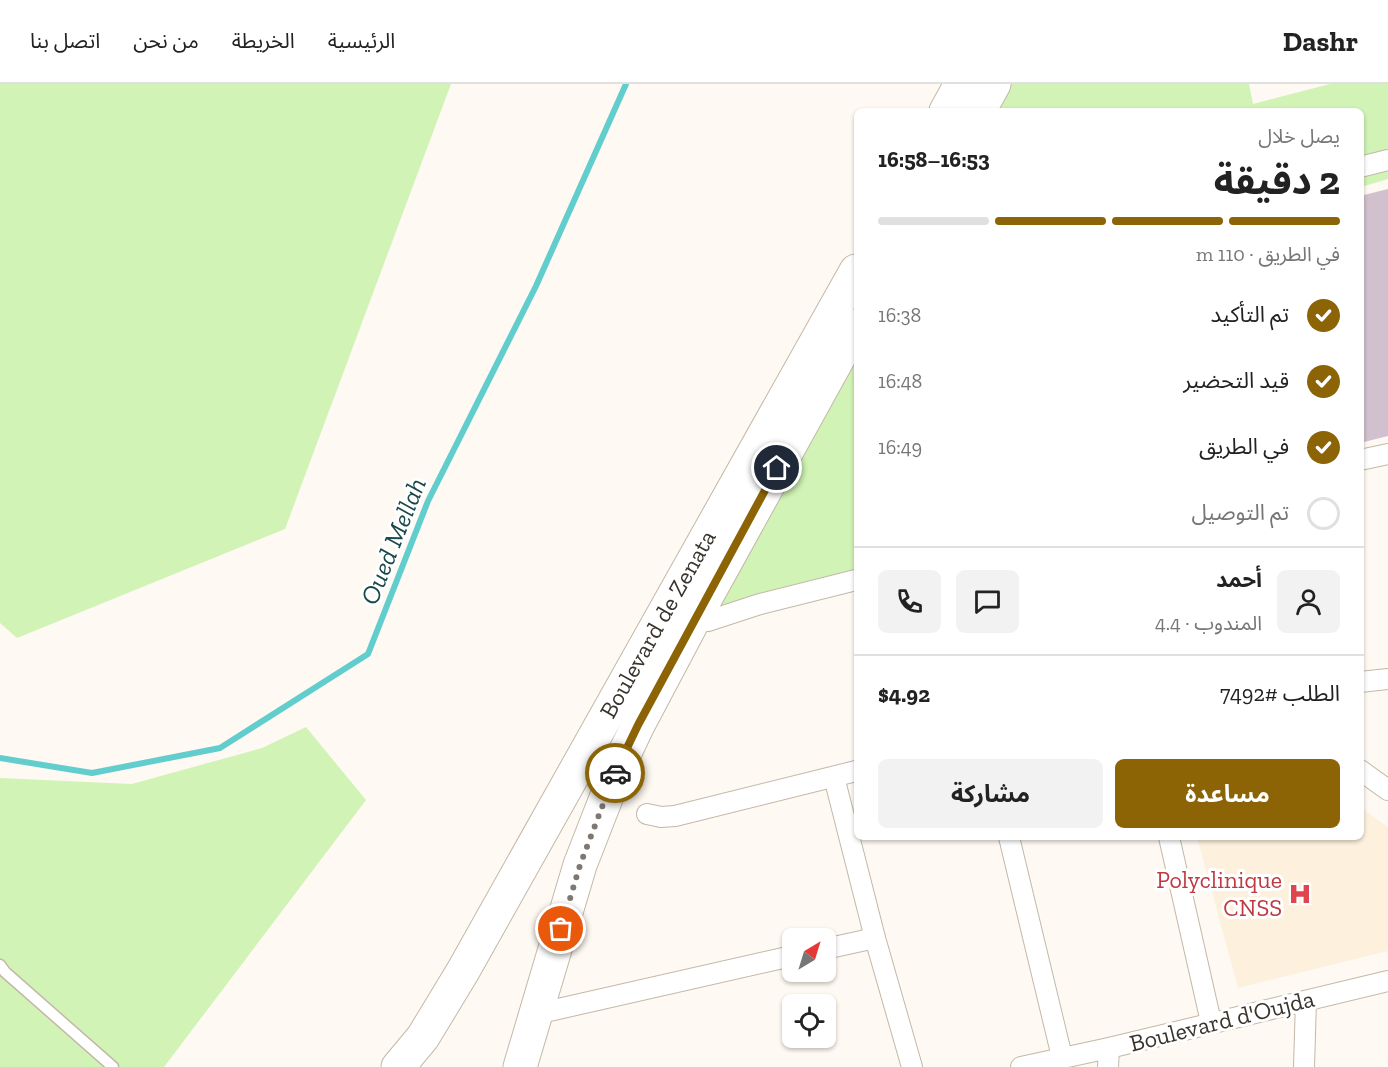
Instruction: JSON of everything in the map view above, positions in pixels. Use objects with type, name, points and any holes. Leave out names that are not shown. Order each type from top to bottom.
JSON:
[{"type":"highway","points":[[948,108],[961,84]]},
{"type":"highway","points":[[981,108],[994,84]]},
{"type":"highway","name":"Boulevard de Zenata","points":[[398,1067],[423,1037],[463,971],[854,275]]},
{"type":"highway","name":"Boulevard de Zenata","points":[[520,1067],[580,865],[598,816],[638,725],[854,330]]},
{"type":"street","points":[[1364,166],[1388,160]]},
{"type":"street","points":[[1364,459],[1388,454]]},
{"type":"street","points":[[693,621],[708,621],[760,604],[854,580]]},
{"type":"street","points":[[1364,682],[1388,679]]},
{"type":"street","points":[[647,814],[662,817],[675,816],[854,772]]},
{"type":"street","points":[[1364,773],[1388,790]]},
{"type":"street","points":[[834,777],[875,938],[912,1067]]},
{"type":"street","points":[[1010,840],[1062,1057]]},
{"type":"street","points":[[1170,840],[1211,1022]]},
{"type":"street","points":[[836,947],[875,938]]},
{"type":"street","points":[[536,1014],[782,958]]},
{"type":"street","name":"Boulevard d'Oujda","points":[[1021,1067],[1062,1057],[1108,1058],[1211,1022],[1388,981]]},
{"type":"street","points":[[1304,1067],[1306,1001]]},
{"type":"lane","points":[[0,965],[4,972],[113,1067]]},
{"type":"shaded area","name":"Polyclinique CNSS","points":[[1364,810],[1388,827],[1388,951],[1238,988],[1198,840],[1364,840]]},
{"type":"green space","points":[[0,84],[451,84],[285,529],[17,638],[0,623]]},
{"type":"green space","points":[[1010,84],[1249,84],[1253,104],[1330,84],[1388,84],[1388,179],[1364,186],[1364,108],[997,108]]},
{"type":"green space","points":[[854,361],[854,576],[715,609]]},
{"type":"green space","points":[[306,727],[366,800],[164,1067],[0,1067],[0,778],[132,784],[262,748]]},
{"type":"building","points":[[1388,189],[1388,436],[1364,442],[1364,195]]},
{"type":"waterway","name":"Oued Mellah","points":[[0,758],[92,773],[220,748],[368,654],[428,501],[536,286],[626,84]]},
{"type":"way so far","points":[[561,929],[580,865],[615,773]]},
{"type":"place","name":"Polyclinique CNSS","points":[[1300,894]]},
{"type":"route","points":[[615,773],[693,621],[777,468]]}]
